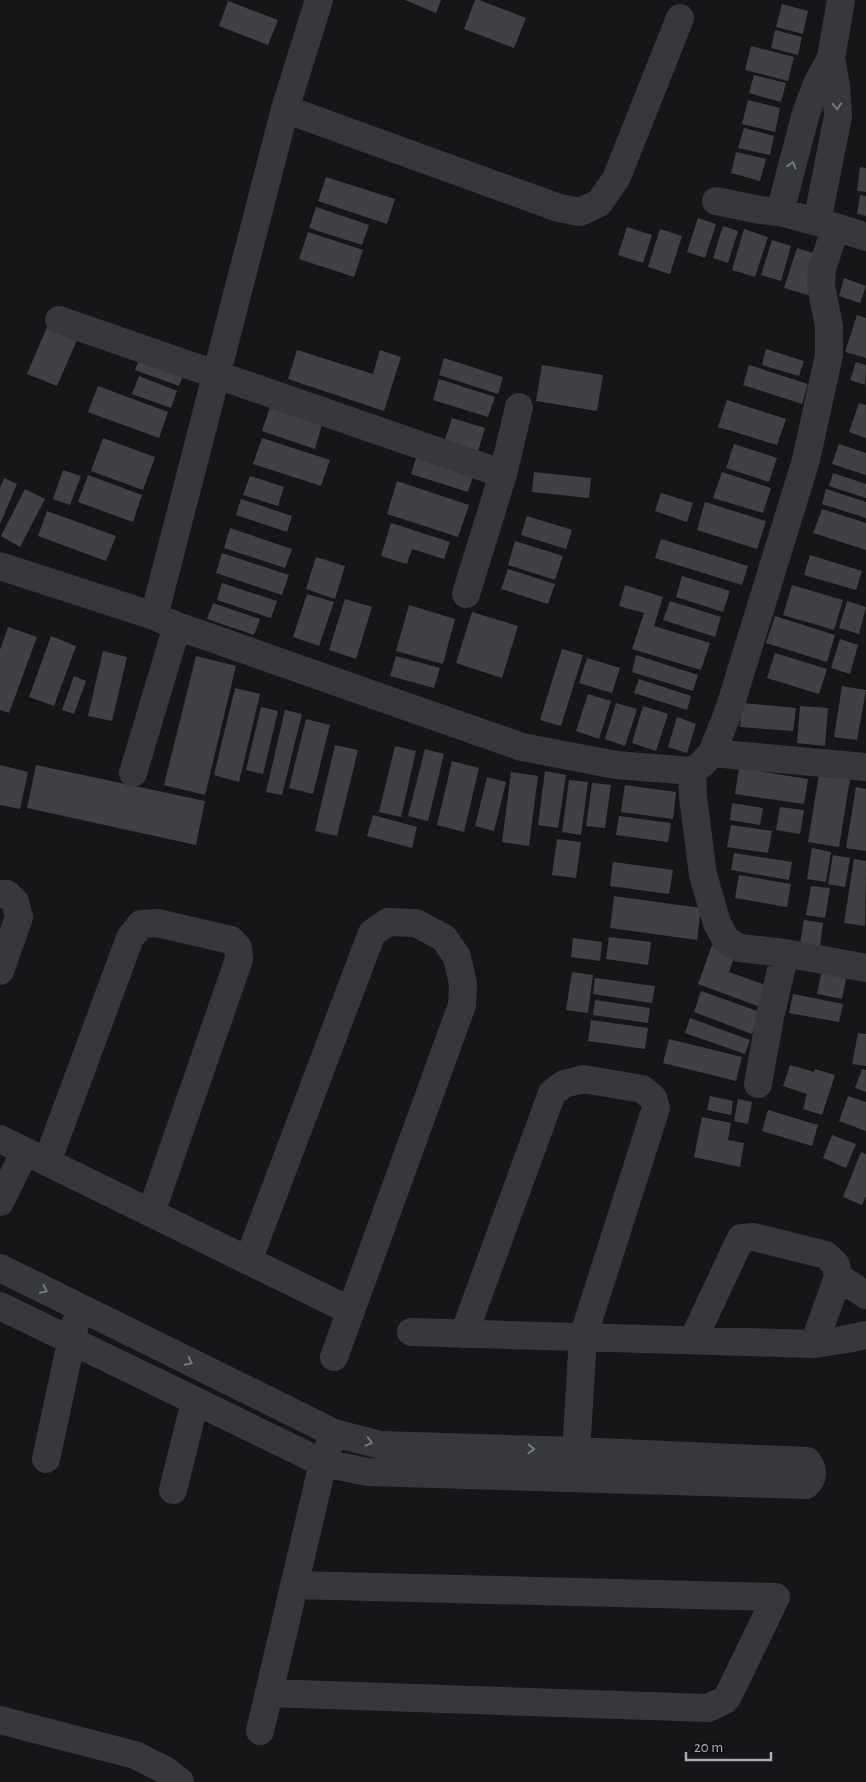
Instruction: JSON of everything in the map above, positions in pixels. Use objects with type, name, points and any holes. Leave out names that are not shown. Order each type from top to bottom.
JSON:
[{"type":"street","points":[[133,773],[217,374],[286,110],[319,0]]},
{"type":"street","points":[[780,212],[806,113],[817,84],[831,58],[841,0]]},
{"type":"street","points":[[286,110],[559,208],[580,212],[599,203],[616,179],[680,18]]},
{"type":"street","points":[[0,566],[165,621],[522,747],[616,765],[692,771],[712,753],[730,710],[806,460],[829,355],[829,326],[821,286],[838,116],[836,85],[831,58]]},
{"type":"street","points":[[716,201],[780,212],[827,224],[866,237]]},
{"type":"street","points":[[59,320],[503,474]]},
{"type":"street","points":[[466,594],[503,474],[519,407]]},
{"type":"street","points":[[712,753],[866,767]]},
{"type":"street","points":[[692,771],[692,797],[703,875],[717,922],[726,940],[740,948],[785,952],[866,968]]},
{"type":"street","points":[[0,894],[7,894],[15,902],[19,917],[0,971]]},
{"type":"street","points":[[248,1261],[372,932],[388,922],[416,924],[444,938],[457,957],[463,984],[462,1005],[334,1357]]},
{"type":"street","points":[[0,1202],[36,1157],[130,938],[141,924],[156,923],[231,940],[238,948],[239,959],[151,1213]]},
{"type":"street","points":[[758,1084],[770,1017],[785,952]]},
{"type":"street","points":[[464,1334],[552,1093],[564,1084],[582,1078],[642,1089],[653,1098],[656,1108],[583,1337],[574,1479]]},
{"type":"street","points":[[0,1139],[351,1311]]},
{"type":"street","points":[[693,1340],[741,1238],[754,1237],[826,1255],[836,1265],[838,1277],[814,1344]]},
{"type":"street","points":[[0,1268],[334,1433],[380,1444],[807,1461],[811,1466],[811,1481],[806,1485],[368,1472],[323,1464],[0,1306]]},
{"type":"street","points":[[838,1277],[866,1296]]},
{"type":"street","points":[[46,1460],[71,1340],[80,1308]]},
{"type":"street","points":[[411,1332],[814,1344],[847,1340],[866,1335]]},
{"type":"street","points":[[174,1490],[195,1401]]},
{"type":"street","points":[[260,1731],[323,1464],[334,1433]]},
{"type":"street","points":[[269,1693],[708,1708],[725,1700],[730,1694],[776,1596],[294,1585]]},
{"type":"street","points":[[0,1720],[135,1755],[165,1770],[180,1782]]},
{"type":"building","points":[[405,0],[441,0],[436,13]]},
{"type":"building","points":[[475,0],[526,18],[514,48],[464,29]]},
{"type":"building","points":[[228,1],[278,20],[268,45],[219,26]]},
{"type":"building","points":[[782,4],[808,11],[803,34],[776,27]]},
{"type":"building","points":[[775,30],[802,37],[798,55],[771,48]]},
{"type":"building","points":[[751,46],[794,57],[788,81],[745,70]]},
{"type":"building","points":[[754,75],[786,83],[781,102],[749,93]]},
{"type":"building","points":[[748,100],[780,108],[775,132],[742,124]]},
{"type":"building","points":[[744,128],[774,136],[770,155],[738,148]]},
{"type":"building","points":[[736,152],[766,159],[760,181],[731,173]]},
{"type":"building","points":[[860,167],[866,168],[866,192],[857,191]]},
{"type":"building","points":[[326,177],[395,199],[387,224],[318,201]]},
{"type":"building","points":[[860,195],[866,196],[866,216],[857,214]]},
{"type":"building","points":[[316,207],[369,225],[362,245],[309,228]]},
{"type":"building","points":[[698,218],[716,224],[705,258],[687,252]]},
{"type":"building","points":[[723,226],[738,231],[728,263],[713,258]]},
{"type":"building","points":[[627,227],[652,235],[643,263],[618,255]]},
{"type":"building","points":[[660,229],[682,236],[670,274],[648,267]]},
{"type":"building","points":[[744,229],[768,237],[755,277],[732,270]]},
{"type":"building","points":[[308,232],[363,250],[354,277],[299,259]]},
{"type":"building","points":[[772,240],[791,246],[781,281],[761,275]]},
{"type":"building","points":[[797,248],[820,255],[808,295],[784,288]]},
{"type":"building","points":[[844,278],[866,286],[860,303],[839,296]]},
{"type":"building","points":[[857,315],[866,318],[866,358],[845,352]]},
{"type":"building","points":[[47,327],[77,340],[57,386],[27,374]]},
{"type":"building","points":[[766,349],[804,361],[799,376],[762,365]]},
{"type":"building","points":[[297,350],[373,374],[380,350],[401,357],[384,411],[288,379]]},
{"type":"building","points":[[142,351],[186,367],[179,386],[135,370]]},
{"type":"building","points":[[444,358],[503,377],[498,394],[439,375]]},
{"type":"building","points":[[856,362],[866,365],[865,385],[850,380]]},
{"type":"building","points":[[542,365],[603,375],[597,411],[536,401]]},
{"type":"building","points":[[749,365],[808,384],[802,404],[743,385]]},
{"type":"building","points":[[139,376],[177,391],[171,408],[132,394]]},
{"type":"building","points":[[439,379],[495,397],[488,417],[433,400]]},
{"type":"building","points":[[98,386],[168,412],[159,438],[88,412]]},
{"type":"building","points":[[727,400],[786,419],[777,445],[718,427]]},
{"type":"building","points":[[859,403],[866,405],[866,438],[849,432]]},
{"type":"building","points":[[270,407],[322,424],[315,449],[262,431]]},
{"type":"building","points":[[452,418],[485,428],[477,454],[444,443]]},
{"type":"building","points":[[103,438],[155,457],[143,490],[91,471]]},
{"type":"building","points":[[262,438],[330,460],[321,486],[253,464]]},
{"type":"building","points":[[734,444],[777,458],[769,482],[726,468]]},
{"type":"building","points":[[839,444],[866,453],[866,475],[832,464]]},
{"type":"building","points":[[418,452],[475,470],[468,492],[411,474]]},
{"type":"building","points":[[63,470],[81,476],[70,505],[53,499]]},
{"type":"building","points":[[534,472],[591,478],[589,498],[532,492]]},
{"type":"building","points":[[722,472],[771,488],[763,513],[713,498]]},
{"type":"building","points":[[833,473],[866,484],[866,498],[829,486]]},
{"type":"building","points":[[88,475],[142,495],[133,522],[78,502]]},
{"type":"building","points":[[250,476],[284,487],[278,506],[243,495]]},
{"type":"building","points":[[4,478],[17,484],[0,524],[0,488]]},
{"type":"building","points":[[397,481],[469,505],[458,537],[387,514]]},
{"type":"building","points":[[25,489],[45,499],[20,547],[1,536]]},
{"type":"building","points":[[826,489],[866,502],[866,518],[822,504]]},
{"type":"building","points":[[661,493],[693,503],[687,522],[655,511]]},
{"type":"building","points":[[241,499],[292,516],[287,532],[236,515]]},
{"type":"building","points":[[705,502],[766,521],[757,549],[697,530]]},
{"type":"building","points":[[822,509],[866,523],[866,550],[813,533]]},
{"type":"building","points":[[47,511],[116,536],[106,561],[38,536]]},
{"type":"building","points":[[527,516],[572,530],[566,549],[521,535]]},
{"type":"building","points":[[391,523],[450,542],[444,559],[412,549],[407,564],[381,556]]},
{"type":"building","points":[[230,528],[292,549],[285,568],[224,548]]},
{"type":"building","points":[[661,539],[748,566],[742,585],[655,558]]},
{"type":"building","points":[[515,541],[563,556],[555,580],[508,565]]},
{"type":"building","points":[[222,553],[289,575],[282,595],[216,573]]},
{"type":"building","points":[[810,555],[862,571],[856,590],[804,575]]},
{"type":"building","points":[[316,557],[345,566],[335,599],[306,589]]},
{"type":"building","points":[[508,569],[555,584],[548,604],[501,589]]},
{"type":"building","points":[[682,576],[730,591],[723,612],[676,597]]},
{"type":"building","points":[[222,583],[277,601],[271,618],[217,600]]},
{"type":"building","points":[[625,585],[663,597],[654,626],[710,643],[701,670],[632,649],[644,613],[619,606]]},
{"type":"building","points":[[792,585],[843,600],[834,630],[783,615]]},
{"type":"building","points":[[307,594],[334,602],[319,646],[293,637]]},
{"type":"building","points":[[345,599],[372,607],[356,659],[329,650]]},
{"type":"building","points":[[670,601],[721,617],[715,637],[663,620]]},
{"type":"building","points":[[847,601],[866,607],[859,634],[839,628]]},
{"type":"building","points":[[213,603],[260,619],[254,635],[207,619]]},
{"type":"building","points":[[409,605],[455,619],[443,664],[396,651]]},
{"type":"building","points":[[472,612],[518,626],[502,678],[456,663]]},
{"type":"building","points":[[775,616],[835,635],[827,662],[766,643]]},
{"type":"building","points":[[8,627],[37,637],[9,713],[0,710],[0,650]]},
{"type":"building","points":[[51,636],[76,646],[54,706],[29,697]]},
{"type":"building","points":[[840,639],[858,645],[850,674],[831,668]]},
{"type":"building","points":[[562,649],[583,655],[561,726],[540,720]]},
{"type":"building","points":[[103,651],[127,657],[112,721],[88,716]]},
{"type":"building","points":[[775,653],[827,669],[819,694],[767,678]]},
{"type":"building","points":[[636,655],[698,675],[693,691],[632,672]]},
{"type":"building","points":[[196,656],[236,666],[205,795],[164,785]]},
{"type":"building","points":[[396,656],[440,668],[434,688],[390,676]]},
{"type":"building","points":[[587,658],[620,668],[612,693],[579,683]]},
{"type":"building","points":[[74,676],[86,681],[74,714],[62,710]]},
{"type":"building","points":[[639,679],[691,696],[687,710],[634,693]]},
{"type":"building","points":[[842,686],[866,690],[857,740],[834,737]]},
{"type":"building","points":[[235,688],[260,694],[239,782],[214,775]]},
{"type":"building","points":[[588,694],[611,701],[599,739],[576,731]]},
{"type":"building","points":[[616,703],[637,709],[625,746],[605,739]]},
{"type":"building","points":[[742,703],[796,708],[793,731],[740,727]]},
{"type":"building","points":[[643,706],[668,714],[656,751],[632,743]]},
{"type":"building","points":[[800,706],[828,708],[825,746],[797,743]]},
{"type":"building","points":[[261,707],[278,711],[263,774],[246,770]]},
{"type":"building","points":[[285,710],[302,714],[282,795],[266,792]]},
{"type":"building","points":[[677,717],[696,724],[687,753],[668,747]]},
{"type":"building","points":[[306,719],[330,725],[313,794],[289,788]]},
{"type":"building","points":[[335,745],[358,750],[337,836],[315,831]]},
{"type":"building","points":[[395,746],[416,751],[401,817],[379,812]]},
{"type":"building","points":[[425,749],[444,754],[428,821],[408,816]]},
{"type":"building","points":[[452,761],[479,768],[464,832],[437,825]]},
{"type":"building","points":[[0,765],[28,772],[20,809],[0,805]]},
{"type":"building","points":[[36,765],[205,801],[196,845],[27,808]]},
{"type":"building","points":[[739,768],[808,779],[804,804],[735,794]]},
{"type":"building","points":[[545,771],[566,775],[558,828],[538,825]]},
{"type":"building","points":[[511,772],[538,776],[529,846],[502,842]]},
{"type":"building","points":[[819,774],[850,779],[839,847],[808,842]]},
{"type":"building","points":[[487,777],[506,782],[494,831],[475,826]]},
{"type":"building","points":[[569,780],[588,782],[581,835],[562,832]]},
{"type":"building","points":[[592,783],[611,785],[605,828],[586,826]]},
{"type":"building","points":[[625,785],[676,792],[673,819],[621,812]]},
{"type":"building","points":[[856,787],[866,789],[866,851],[846,848]]},
{"type":"building","points":[[732,803],[763,808],[760,825],[730,820]]},
{"type":"building","points":[[780,807],[804,810],[800,834],[776,830]]},
{"type":"building","points":[[373,815],[417,827],[412,848],[367,836]]},
{"type":"building","points":[[619,816],[671,823],[668,842],[616,835]]},
{"type":"building","points":[[731,825],[772,831],[768,853],[727,847]]},
{"type":"building","points":[[557,839],[581,842],[576,878],[552,875]]},
{"type":"building","points":[[812,848],[831,852],[826,882],[807,879]]},
{"type":"building","points":[[734,853],[792,862],[789,880],[731,870]]},
{"type":"building","points":[[833,855],[850,858],[845,887],[828,884]]},
{"type":"building","points":[[854,859],[866,861],[865,926],[844,923]]},
{"type":"building","points":[[613,862],[673,870],[669,894],[610,886]]},
{"type":"building","points":[[739,875],[791,884],[787,907],[735,898]]},
{"type":"building","points":[[811,886],[830,888],[825,918],[806,915]]},
{"type":"building","points":[[614,896],[701,908],[697,940],[610,928]]},
{"type":"building","points":[[804,920],[823,923],[820,946],[800,943]]},
{"type":"building","points":[[609,937],[651,942],[648,965],[606,959]]},
{"type":"building","points":[[573,938],[602,942],[600,961],[571,957]]},
{"type":"building","points":[[712,945],[735,954],[729,972],[771,987],[763,1008],[698,984]]},
{"type":"building","points":[[822,969],[847,974],[842,999],[817,994]]},
{"type":"building","points":[[572,972],[593,975],[588,1013],[566,1010]]},
{"type":"building","points":[[595,978],[655,986],[652,1003],[593,994]]},
{"type":"building","points":[[701,991],[760,1012],[752,1034],[694,1012]]},
{"type":"building","points":[[793,994],[843,1004],[839,1022],[789,1013]]},
{"type":"building","points":[[595,1000],[650,1008],[648,1023],[593,1015]]},
{"type":"building","points":[[690,1018],[750,1040],[745,1054],[685,1033]]},
{"type":"building","points":[[591,1020],[648,1028],[645,1049],[588,1041]]},
{"type":"building","points":[[858,1033],[866,1034],[866,1066],[852,1064]]},
{"type":"building","points":[[669,1039],[742,1057],[736,1081],[663,1063]]},
{"type":"building","points":[[790,1065],[814,1072],[815,1069],[835,1075],[822,1115],[803,1109],[807,1094],[783,1086]]},
{"type":"building","points":[[862,1069],[866,1070],[866,1092],[855,1088]]},
{"type":"building","points":[[710,1096],[733,1101],[731,1115],[707,1110]]},
{"type":"building","points":[[848,1096],[866,1102],[866,1131],[839,1121]]},
{"type":"building","points":[[738,1099],[752,1102],[748,1124],[734,1121]]},
{"type":"building","points":[[768,1110],[818,1125],[812,1146],[762,1131]]},
{"type":"building","points":[[702,1117],[731,1123],[728,1140],[744,1143],[740,1167],[694,1157]]},
{"type":"building","points":[[832,1135],[856,1144],[846,1168],[823,1158]]},
{"type":"building","points":[[861,1152],[866,1154],[866,1196],[862,1205],[843,1197]]}]
